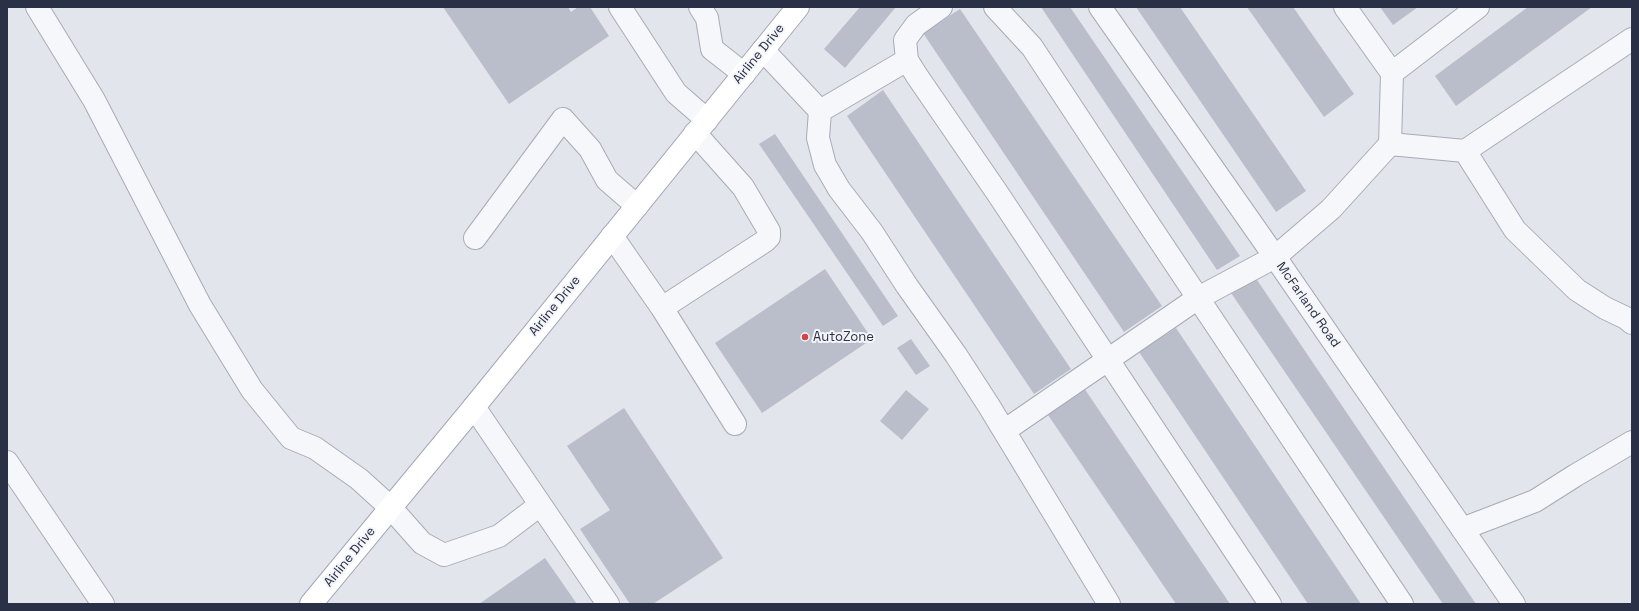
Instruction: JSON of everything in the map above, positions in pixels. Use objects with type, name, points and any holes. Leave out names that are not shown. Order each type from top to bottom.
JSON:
[{"type":"main road","name":"Airline Drive","points":[[311,604],[474,407],[744,74],[795,8]]},
{"type":"street","points":[[37,7],[94,100],[200,305],[252,390],[291,438],[315,448],[359,479],[391,508],[422,542],[444,555],[499,536],[540,505]]},
{"type":"street","points":[[620,7],[676,93],[701,126],[743,187],[769,231],[769,237],[765,241],[662,308]]},
{"type":"street","points":[[700,7],[707,18],[712,49],[744,74]]},
{"type":"street","points":[[941,7],[916,25],[905,40],[907,60],[916,76],[998,194],[1270,604]]},
{"type":"street","points":[[996,7],[1032,47],[1402,604]]},
{"type":"street","name":"McFarland Road","points":[[1100,7],[1275,257],[1514,604]]},
{"type":"street","points":[[1004,431],[1198,298],[1275,257],[1331,209],[1390,144],[1392,73],[1345,7]]},
{"type":"street","points":[[1392,73],[1478,7]]},
{"type":"street","points":[[1390,144],[1465,151],[1632,39]]},
{"type":"street","points":[[763,50],[820,111],[818,138],[826,165],[839,189],[872,232],[907,286],[956,355],[1109,604]]},
{"type":"street","points":[[820,111],[907,60]]},
{"type":"street","points":[[475,238],[562,119],[590,149],[607,180],[637,206]]},
{"type":"street","points":[[1465,151],[1514,230],[1577,290],[1605,308],[1626,318],[1632,323]]},
{"type":"street","points":[[612,236],[662,308],[735,424]]},
{"type":"street","points":[[474,407],[608,604]]},
{"type":"street","points":[[1462,529],[1535,501],[1632,442]]},
{"type":"street","points":[[7,462],[104,604]]},
{"type":"building","points":[[443,7],[568,7],[571,12],[578,7],[590,7],[609,36],[509,104]]},
{"type":"building","points":[[860,7],[896,7],[845,68],[824,49]]},
{"type":"building","points":[[1041,7],[1070,7],[1240,256],[1217,270]]},
{"type":"building","points":[[1136,7],[1180,7],[1306,191],[1276,212]]},
{"type":"building","points":[[1247,7],[1293,7],[1354,94],[1324,117]]},
{"type":"building","points":[[1380,7],[1418,7],[1393,25]]},
{"type":"building","points":[[1528,7],[1592,7],[1456,106],[1435,76]]},
{"type":"building","points":[[960,9],[1162,306],[1124,332],[923,33]]},
{"type":"building","points":[[883,90],[1071,369],[1034,394],[847,116]]},
{"type":"building","points":[[775,134],[898,316],[883,326],[759,144]]},
{"type":"building","points":[[825,269],[872,339],[762,413],[715,343]]},
{"type":"building","points":[[1253,274],[1476,604],[1443,604],[1229,290]]},
{"type":"building","points":[[1176,328],[1361,604],[1308,604],[1139,352]]},
{"type":"building","points":[[911,339],[930,366],[916,375],[897,348]]},
{"type":"building","points":[[1084,388],[1230,604],[1176,604],[1046,412]]},
{"type":"building","points":[[906,390],[929,409],[902,440],[880,421]]},
{"type":"building","points":[[624,408],[723,558],[653,604],[630,604],[580,529],[610,510],[567,446]]},
{"type":"building","points":[[545,558],[577,604],[479,604]]},
{"type":"place","name":"AutoZone","points":[[805,337]]}]
